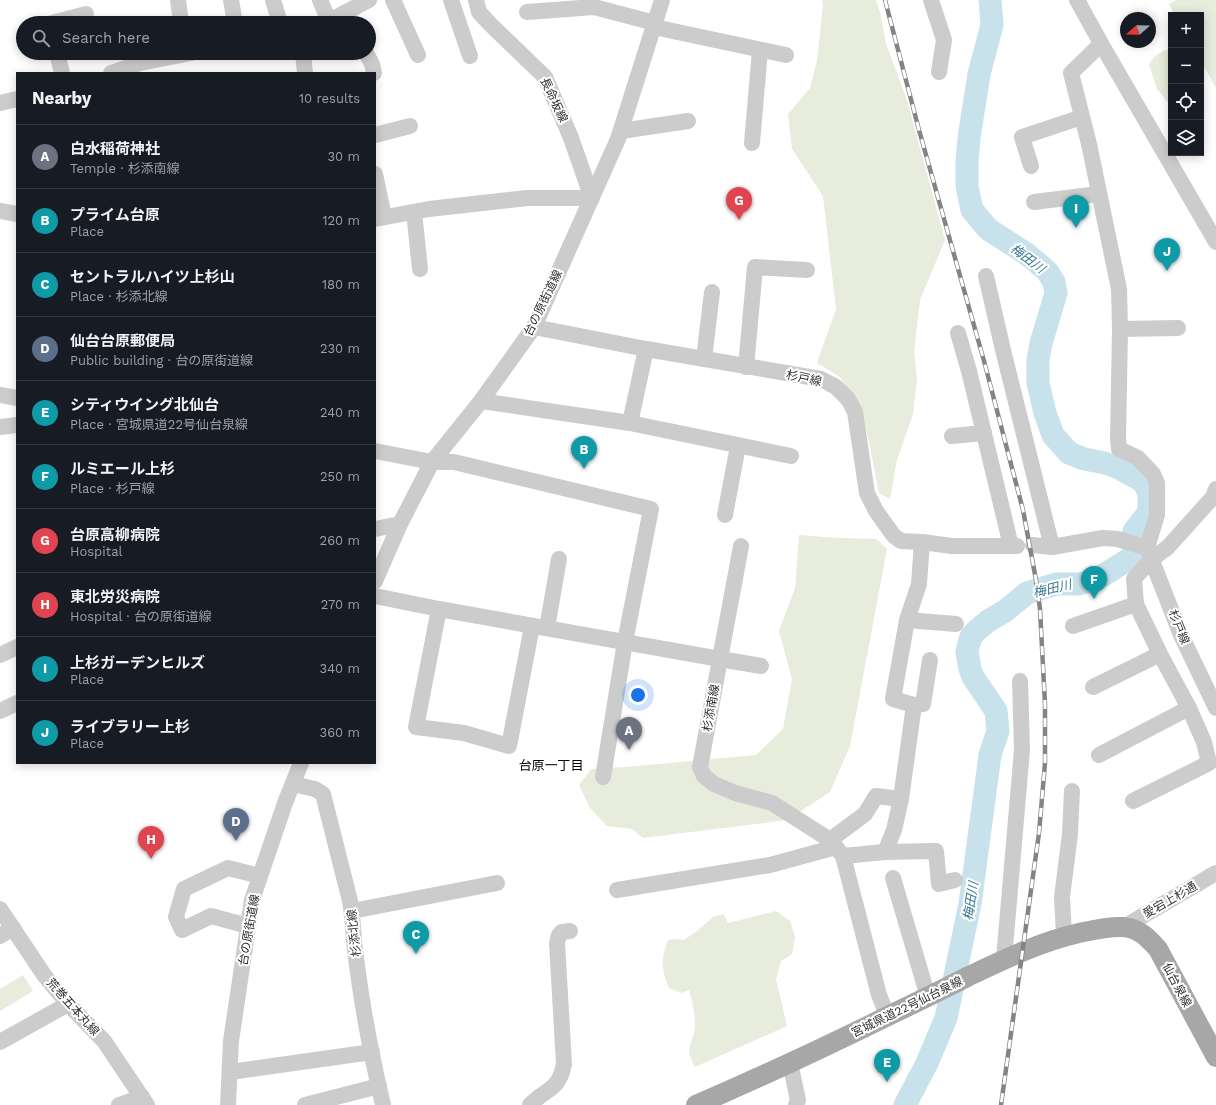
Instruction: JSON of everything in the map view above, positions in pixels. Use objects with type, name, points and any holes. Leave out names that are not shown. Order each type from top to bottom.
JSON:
[{"type":"main road","name":"宮城県道22号仙台泉線","points":[[696,1105],[790,1063],[1004,959],[1064,936],[1092,930],[1124,927]]},
{"type":"main road","name":"仙台泉線","points":[[1124,927],[1136,930],[1146,935],[1158,949],[1216,1057]]},
{"type":"street","points":[[178,0],[180,16]]},
{"type":"street","points":[[231,0],[234,16]]},
{"type":"street","points":[[273,0],[278,16]]},
{"type":"street","points":[[320,0],[327,16]]},
{"type":"street","points":[[351,16],[370,0]]},
{"type":"street","points":[[393,0],[418,56]]},
{"type":"street","points":[[451,0],[470,56]]},
{"type":"street","name":"台の原街道線","points":[[376,579],[400,524],[432,462],[481,402],[534,327],[621,131],[662,0]]},
{"type":"street","points":[[931,0],[944,40],[939,72]]},
{"type":"street","points":[[1077,0],[1216,242]]},
{"type":"street","points":[[457,18],[478,6]]},
{"type":"street","name":"長命坂線","points":[[478,6],[490,24],[545,77],[571,138],[592,198]]},
{"type":"street","points":[[527,12],[594,7],[655,25],[786,55]]},
{"type":"street","points":[[78,16],[86,14]]},
{"type":"street","points":[[1101,44],[1071,72],[1119,289],[1119,449],[1138,458],[1153,474],[1157,483],[1156,515],[1148,551],[1134,579],[1136,604],[1160,654],[1189,708],[1204,742],[1209,763],[1133,801]]},
{"type":"street","points":[[752,143],[760,50]]},
{"type":"street","points":[[59,60],[62,72]]},
{"type":"street","points":[[117,72],[141,68],[166,60]]},
{"type":"street","points":[[304,60],[305,72]]},
{"type":"street","points":[[370,60],[374,72]]},
{"type":"street","points":[[0,103],[16,99]]},
{"type":"street","points":[[1032,166],[1022,137],[1082,117]]},
{"type":"street","points":[[621,131],[688,121]]},
{"type":"street","points":[[376,135],[410,126]]},
{"type":"street","points":[[376,183],[380,218],[414,212],[527,198],[592,198]]},
{"type":"street","points":[[1034,202],[1099,194]]},
{"type":"street","points":[[0,211],[16,214]]},
{"type":"street","points":[[414,212],[420,269]]},
{"type":"street","points":[[746,367],[755,267],[807,270]]},
{"type":"street","points":[[986,276],[1052,546]]},
{"type":"street","points":[[704,359],[712,292]]},
{"type":"street","name":"杉戸線","points":[[534,327],[646,349],[821,380],[836,387],[848,398],[855,412],[867,493],[876,511],[894,536],[901,541],[952,546],[1014,546],[984,433]]},
{"type":"street","points":[[1120,329],[1178,328]]},
{"type":"street","points":[[952,436],[984,433],[958,333]]},
{"type":"street","points":[[630,423],[646,349]]},
{"type":"street","points":[[0,395],[16,398]]},
{"type":"street","points":[[481,402],[630,423],[791,456]]},
{"type":"street","points":[[0,427],[16,425]]},
{"type":"street","points":[[725,514],[738,446]]},
{"type":"street","points":[[376,451],[432,462],[454,462],[651,509],[625,642],[603,776]]},
{"type":"street","points":[[1033,544],[1052,546],[1103,538],[1118,539],[1148,551],[1168,547],[1213,497],[1216,489]]},
{"type":"street","points":[[376,529],[400,524]]},
{"type":"street","points":[[922,542],[919,584],[907,620],[893,699],[914,705],[923,704],[930,660]]},
{"type":"street","name":"杉添南線","points":[[741,546],[700,767],[704,776],[714,784],[735,793],[772,803],[836,848]]},
{"type":"street","name":"杉戸線","points":[[1148,551],[1181,635],[1216,708]]},
{"type":"street","points":[[439,609],[416,727],[464,733],[510,746],[559,559]]},
{"type":"street","points":[[376,596],[439,609],[761,666]]},
{"type":"street","points":[[1073,626],[1136,604]]},
{"type":"street","points":[[907,620],[956,624]]},
{"type":"street","points":[[0,655],[16,647]]},
{"type":"street","points":[[1093,687],[1160,654]]},
{"type":"street","points":[[1004,959],[1022,750],[1020,681]]},
{"type":"street","points":[[1,710],[16,703]]},
{"type":"street","points":[[885,852],[894,830],[901,799],[914,705]]},
{"type":"street","points":[[1099,754],[1189,708]]},
{"type":"street","name":"台の原街道線","points":[[228,1105],[231,1041],[252,900],[301,764]]},
{"type":"street","name":"杉添北線","points":[[293,784],[315,789],[323,794],[341,859],[352,911],[357,961],[372,1052],[383,1105]]},
{"type":"street","points":[[1064,936],[1062,897],[1070,834],[1072,791]]},
{"type":"street","points":[[836,848],[865,814],[876,796],[901,799]]},
{"type":"street","points":[[836,848],[879,995],[888,1016]]},
{"type":"street","points":[[617,890],[770,865],[836,848],[885,852],[936,851],[939,884],[955,880]]},
{"type":"street","points":[[248,926],[211,916],[182,930],[176,917],[184,889],[228,868],[260,876]]},
{"type":"street","name":"愛宕上杉通","points":[[1124,927],[1216,873]]},
{"type":"street","points":[[893,878],[935,993]]},
{"type":"street","points":[[352,911],[497,883]]},
{"type":"street","name":"荒巻五本丸線","points":[[0,909],[6,932],[68,1004],[104,1041],[144,1101]]},
{"type":"street","points":[[530,1105],[558,1082],[562,1074],[564,1064],[557,943],[559,935],[562,932],[570,931]]},
{"type":"street","points":[[0,1042],[68,1004]]},
{"type":"street","points":[[230,1072],[372,1052]]},
{"type":"street","points":[[790,1063],[798,1100],[796,1105]]},
{"type":"street","points":[[305,1105],[379,1086]]},
{"type":"street","points":[[119,1105],[144,1101]]},
{"type":"green space","points":[[822,0],[876,0],[880,12],[886,44],[907,100],[945,240],[920,300],[914,352],[917,378],[913,414],[897,460],[890,499],[879,493],[868,437],[859,404],[840,377],[817,363],[836,309],[823,196],[792,149],[788,114],[810,88],[817,61],[823,5]]},
{"type":"green space","points":[[1176,0],[1216,0],[1216,88],[1204,66],[1204,12],[1173,12],[1169,4]]},
{"type":"green space","points":[[1168,49],[1168,102],[1157,89],[1149,64],[1163,51]]},
{"type":"green space","points":[[799,535],[876,539],[887,549],[850,746],[830,792],[787,820],[643,838],[632,829],[607,826],[590,808],[579,785],[591,769],[756,755],[783,729],[792,679],[779,631],[795,588]]},
{"type":"green space","points":[[776,911],[790,921],[795,937],[792,954],[781,961],[776,979],[787,1026],[695,1067],[689,1051],[694,1034],[695,1018],[689,990],[681,993],[669,988],[664,975],[663,959],[668,940],[684,940],[713,917],[724,914],[728,923]]},
{"type":"green space","points":[[23,975],[33,991],[0,1011],[0,989]]},
{"type":"waterway","name":"梅田川","points":[[905,1105],[927,1063],[946,1018],[970,904],[990,755],[998,731],[996,711],[973,677],[970,669],[967,652],[971,637],[988,621],[1005,611],[1027,593],[1056,584],[1079,584],[1090,581],[1102,576],[1134,556],[1134,531],[1149,511],[1149,494],[1144,482],[1119,468],[1105,463],[1084,459],[1069,453],[1053,435],[1045,413],[1038,383],[1038,360],[1041,343],[1056,293],[1054,282],[1047,271],[1028,255],[988,229],[972,210],[967,186],[967,161],[979,74],[992,25],[990,0]]},
{"type":"waterway","name":"梅田川","points":[[1134,556],[1139,561]]},
{"type":"railway","points":[[885,0],[919,130],[984,361],[1023,510],[1040,609],[1045,704],[1045,763],[1039,833],[1001,1105]]},
{"type":"place","name":"台原高柳病院","points":[[739,220]]},
{"type":"place","name":"上杉ガーデンヒルズ","points":[[1076,228]]},
{"type":"place","name":"ライブラリー上杉","points":[[1167,271]]},
{"type":"place","name":"プライム台原","points":[[584,469]]},
{"type":"place","name":"ルミエール上杉","points":[[1094,599]]},
{"type":"place","name":"白水稲荷神社","points":[[629,750]]},
{"type":"place","name":"仙台台原郵便局","points":[[236,841]]},
{"type":"place","name":"東北労災病院","points":[[151,859]]},
{"type":"place","name":"セントラルハイツ上杉山","points":[[416,954]]},
{"type":"place","name":"シティウイング北仙台","points":[[887,1082]]},
{"type":"district","name":"台原一丁目","points":[[551,765]]}]
